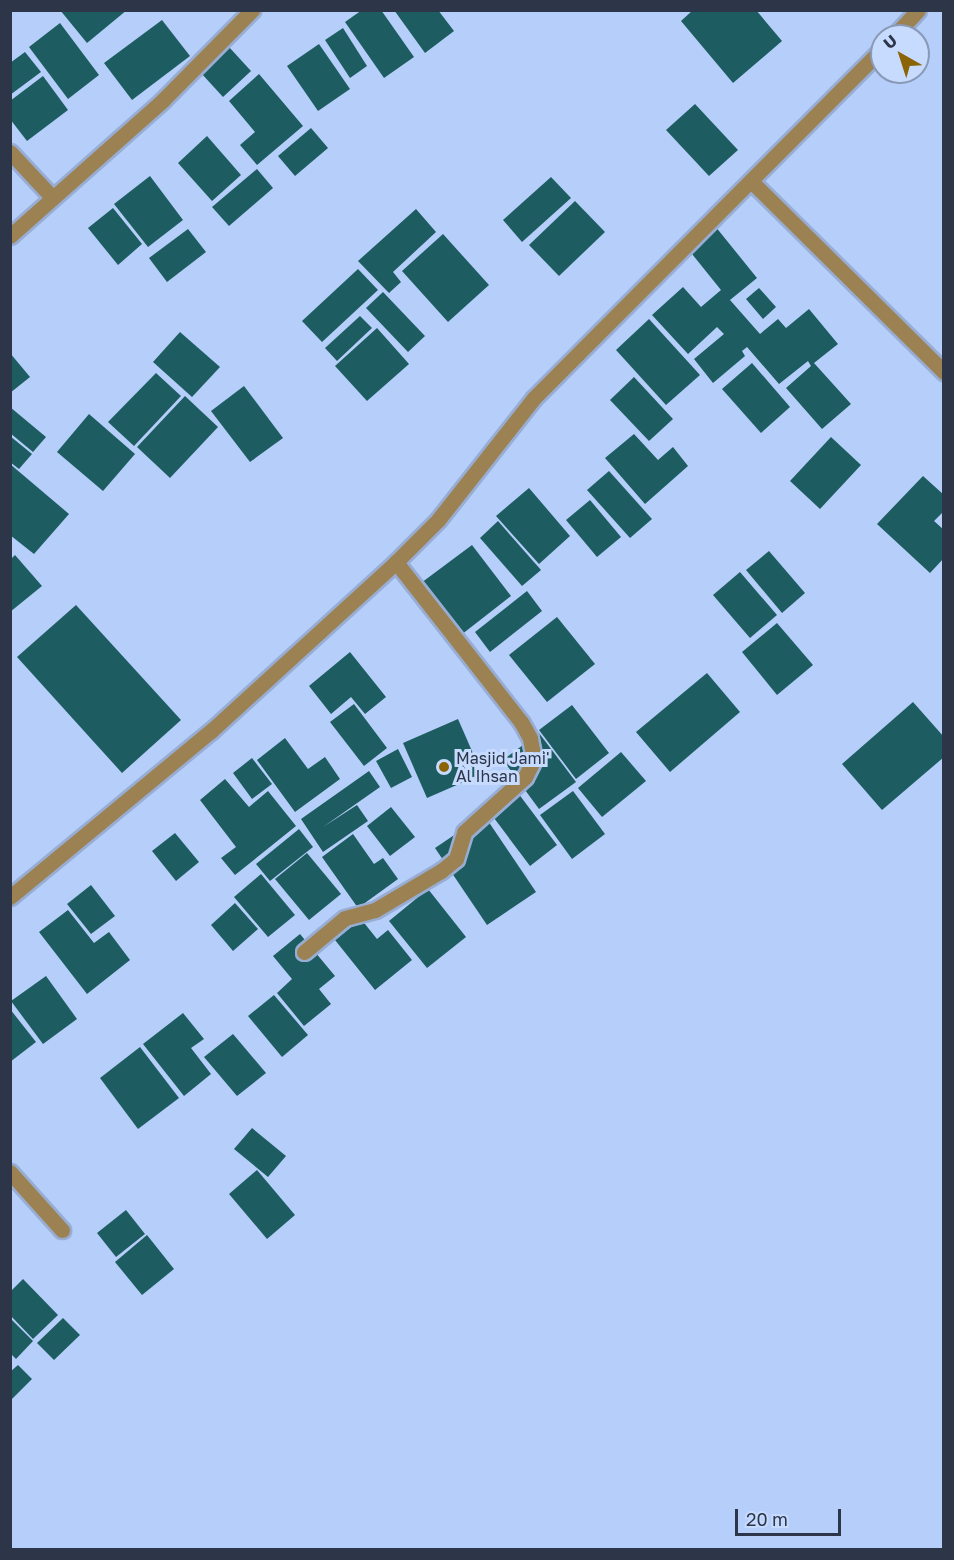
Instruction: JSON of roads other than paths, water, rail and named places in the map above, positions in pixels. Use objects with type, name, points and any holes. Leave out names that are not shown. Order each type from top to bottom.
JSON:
[{"type":"street","points":[[10,236],[163,100],[252,10]]},
{"type":"street","points":[[905,24],[918,10]]},
{"type":"street","points":[[10,897],[211,731],[396,562],[438,520],[534,398],[870,61]]},
{"type":"street","points":[[10,152],[52,197]]},
{"type":"street","points":[[751,181],[944,372]]},
{"type":"street","points":[[304,952],[345,918],[375,910],[441,871],[456,859],[464,832],[525,777],[534,759],[530,738],[521,722],[396,562]]},
{"type":"street","points":[[10,1172],[62,1230]]},
{"type":"place","name":"Masjid Jami' Al Ihsan","points":[[444,767]]}]
